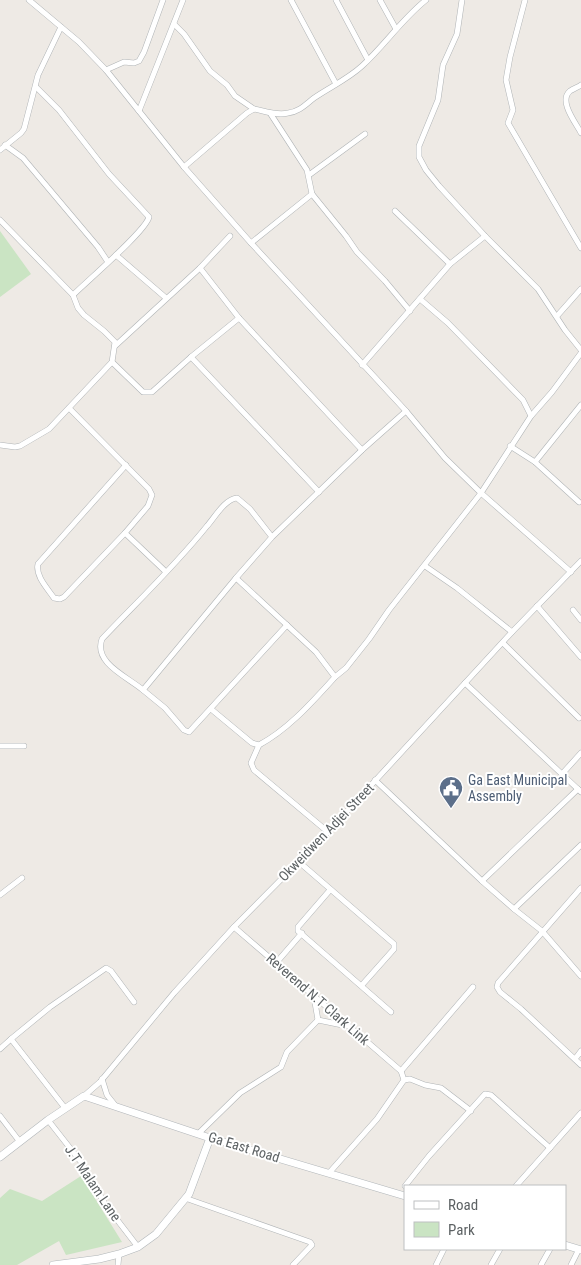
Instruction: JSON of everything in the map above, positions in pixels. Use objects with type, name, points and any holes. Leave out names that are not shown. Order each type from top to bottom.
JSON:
[{"type":"street","points":[[29,0],[79,42],[106,70],[184,167],[251,243],[406,411],[446,458],[481,492],[571,572]]},
{"type":"street","points":[[106,70],[124,62],[134,63],[139,61],[151,36],[163,0]]},
{"type":"street","points":[[139,111],[183,0]]},
{"type":"street","points":[[292,0],[336,84]]},
{"type":"street","points":[[336,0],[368,60]]},
{"type":"street","points":[[380,0],[396,29]]},
{"type":"street","points":[[174,24],[184,34],[210,71],[227,85],[235,96],[254,109],[270,113],[288,114],[299,110],[355,72],[426,0]]},
{"type":"street","points":[[328,832],[254,770],[251,763],[259,746],[307,708],[335,676],[346,668],[481,492],[531,416],[552,392],[581,352],[538,289],[439,186],[426,170],[419,157],[419,146],[438,100],[442,65],[457,34],[462,0]]},
{"type":"street","points":[[524,0],[506,80],[513,110],[508,123],[581,248]]},
{"type":"street","points":[[0,150],[21,133],[24,128],[38,75],[61,27]]},
{"type":"street","points":[[581,85],[569,91],[566,96],[566,105],[581,133]]},
{"type":"street","points":[[36,87],[59,110],[109,174],[149,218],[146,225],[73,295]]},
{"type":"street","points":[[184,167],[254,109]]},
{"type":"street","points":[[270,113],[309,175],[312,194],[346,236],[356,252],[385,281],[410,311]]},
{"type":"street","points":[[309,175],[365,134]]},
{"type":"street","points":[[6,145],[24,158],[98,246],[108,262]]},
{"type":"street","points":[[251,243],[312,194]]},
{"type":"street","points":[[395,211],[450,264]]},
{"type":"street","points":[[0,220],[73,295],[78,308],[113,340],[115,346],[112,362],[49,429],[34,439],[15,447],[0,444]]},
{"type":"street","points":[[115,346],[200,268],[230,236]]},
{"type":"street","points":[[362,365],[450,264],[485,236]]},
{"type":"street","points":[[116,255],[166,298]]},
{"type":"street","points":[[200,268],[239,318],[362,450]]},
{"type":"street","points":[[557,316],[581,289]]},
{"type":"street","points":[[420,299],[448,323],[523,400],[531,416]]},
{"type":"street","points":[[112,362],[143,392],[152,392],[239,318]]},
{"type":"street","points":[[191,357],[319,492]]},
{"type":"street","points":[[535,462],[581,406]]},
{"type":"street","points":[[69,408],[143,481],[152,495],[148,506],[125,533],[64,597],[60,599],[54,598],[39,575],[38,564],[126,465]]},
{"type":"street","points":[[144,690],[272,537],[362,450],[406,411]]},
{"type":"street","points":[[510,446],[535,462],[579,502]]},
{"type":"street","points":[[272,537],[250,509],[240,500],[234,498],[223,507],[194,543],[102,639],[99,652],[114,670],[144,690],[165,708],[187,732],[191,732],[287,625]]},
{"type":"street","points":[[125,533],[166,572]]},
{"type":"street","name":"Okweidwen Adjei Street","points":[[84,1096],[102,1079],[234,926],[328,832],[512,632],[581,561]]},
{"type":"street","points":[[425,566],[457,588],[512,632]]},
{"type":"street","points":[[236,578],[316,652],[335,676]]},
{"type":"street","points":[[537,606],[581,657]]},
{"type":"street","points":[[573,610],[581,620]]},
{"type":"street","points":[[503,643],[579,718]]},
{"type":"street","points":[[465,683],[579,791],[482,881]]},
{"type":"street","points":[[211,709],[252,743],[259,746]]},
{"type":"street","points":[[0,746],[24,746]]},
{"type":"street","points":[[562,774],[581,753]]},
{"type":"street","points":[[375,780],[482,881],[542,931],[580,973]]},
{"type":"street","points":[[514,909],[581,845]]},
{"type":"street","points":[[299,862],[395,947],[362,985]]},
{"type":"street","points":[[0,895],[22,878]]},
{"type":"street","points":[[581,888],[498,983],[497,988],[581,1065]]},
{"type":"street","points":[[330,890],[298,927],[298,931],[391,1012]]},
{"type":"street","name":"Reverend N.T Clark Link","points":[[234,926],[401,1071]]},
{"type":"street","points":[[276,963],[302,934]]},
{"type":"street","points":[[0,1049],[50,1007],[106,968],[111,971],[134,1002]]},
{"type":"street","points":[[404,1080],[401,1071],[473,986]]},
{"type":"street","points":[[314,997],[318,1020]]},
{"type":"street","points":[[318,1020],[349,1026]]},
{"type":"street","points":[[199,1133],[240,1093],[281,1067],[287,1052],[318,1020]]},
{"type":"street","points":[[11,1039],[65,1108]]},
{"type":"street","points":[[575,1059],[581,1052]]},
{"type":"street","points":[[102,1079],[107,1095],[116,1106]]},
{"type":"street","points":[[329,1173],[377,1119],[404,1080],[410,1079],[425,1085],[441,1088],[471,1111]]},
{"type":"street","points":[[407,1185],[429,1156],[485,1094],[488,1094],[550,1148]]},
{"type":"street","points":[[0,1156],[84,1096]]},
{"type":"street","name":"Ga East Road","points":[[84,1096],[210,1138],[402,1196]]},
{"type":"street","points":[[517,1185],[581,1112]]},
{"type":"street","points":[[0,1116],[20,1142]]},
{"type":"street","name":"J.T Malam Lane","points":[[48,1120],[81,1162],[105,1204],[138,1247]]},
{"type":"street","points":[[53,1265],[99,1259],[119,1254],[138,1247],[156,1234],[186,1198],[210,1138]]},
{"type":"street","points":[[186,1198],[310,1242],[312,1245],[310,1249],[293,1265]]},
{"type":"street","points":[[566,1245],[580,1250],[571,1265]]},
{"type":"street","points":[[436,1265],[444,1250]]},
{"type":"street","points":[[491,1265],[499,1250]]},
{"type":"street","points":[[541,1265],[549,1250]]},
{"type":"street","points":[[118,1265],[119,1254]]},
{"type":"green space","points":[[0,231],[31,274],[0,297]]},
{"type":"green space","points":[[81,1176],[122,1242],[66,1255],[59,1241],[17,1265],[0,1265],[0,1198],[10,1189],[42,1201]]},
{"type":"place","name":"Ga East Municipal Assembly","points":[[451,809]]}]
